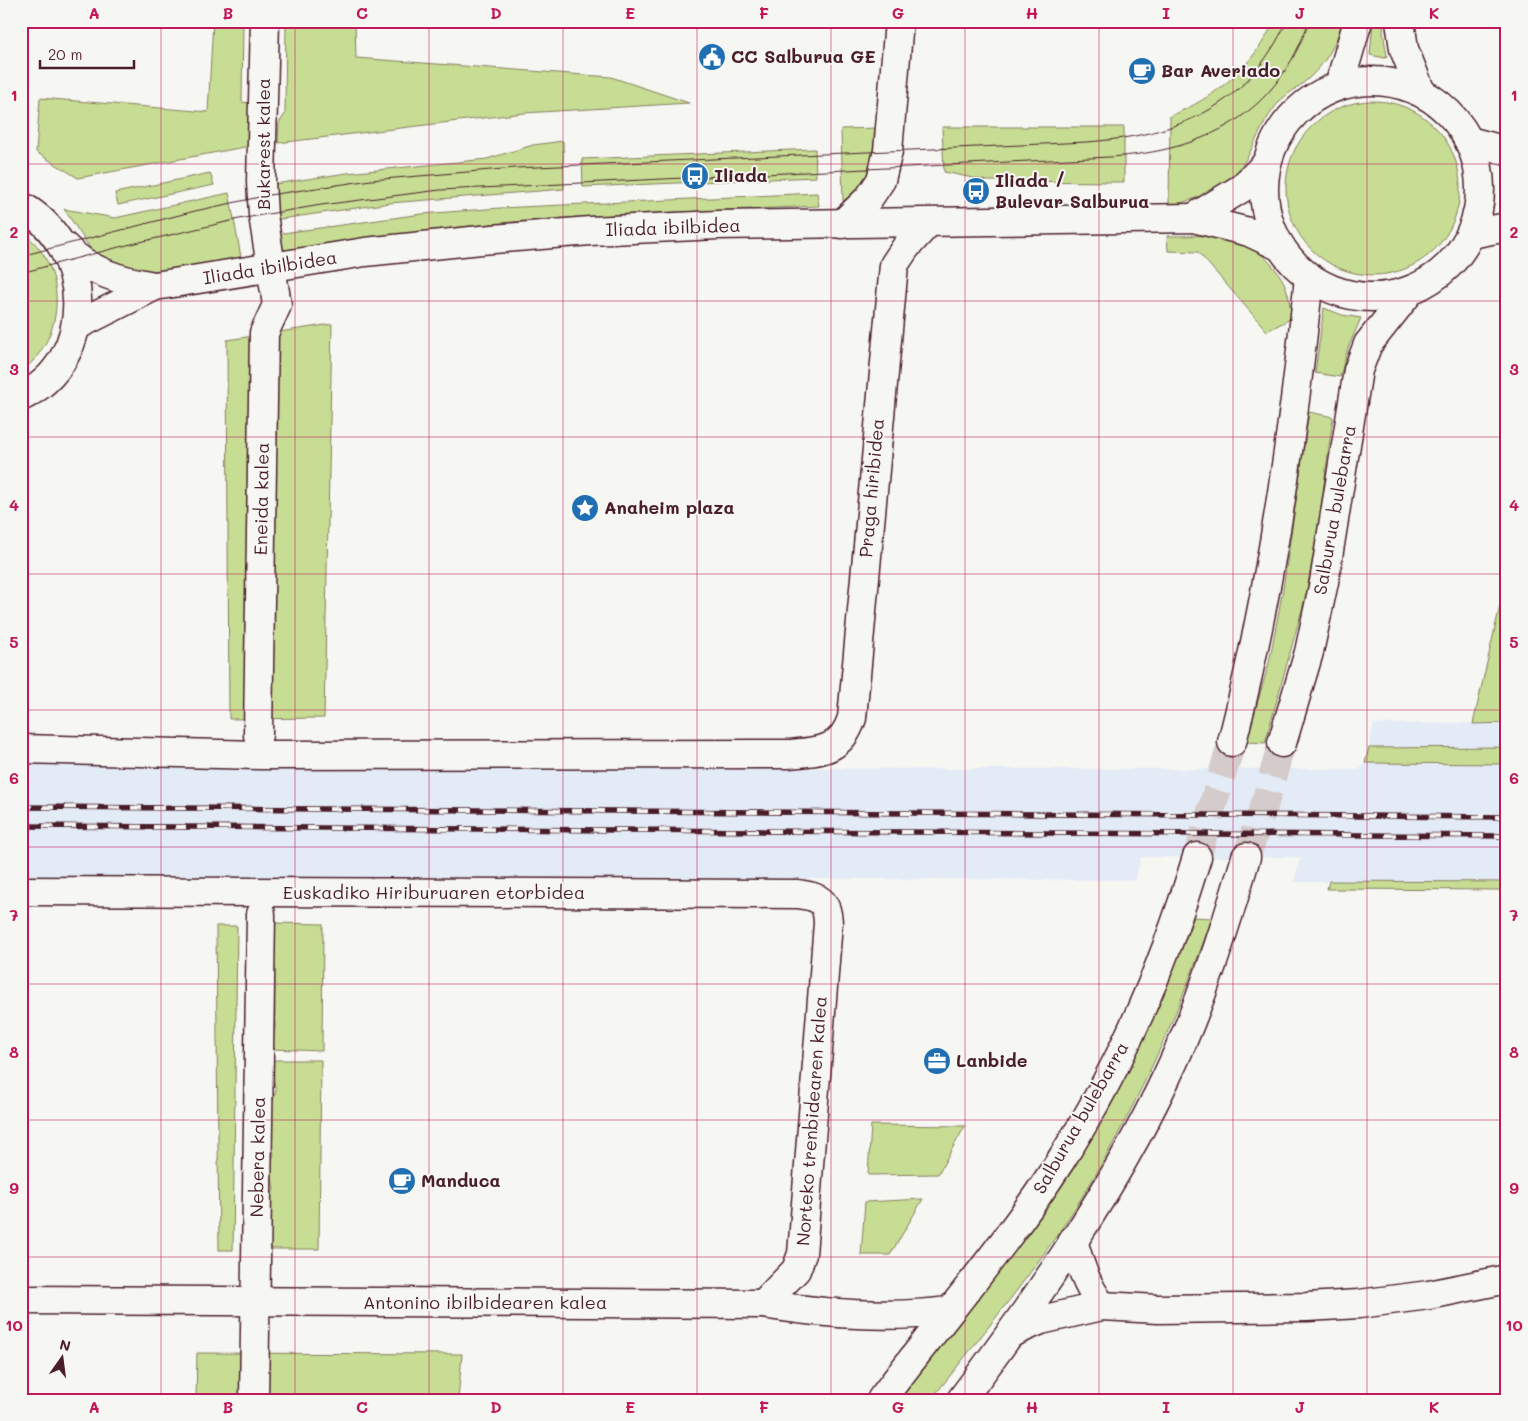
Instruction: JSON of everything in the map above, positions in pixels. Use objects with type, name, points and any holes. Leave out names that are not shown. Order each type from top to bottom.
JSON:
[{"type":"street","name":"Bukarest kalea","points":[[265,21],[261,182],[263,215],[271,267]]},
{"type":"street","points":[[842,224],[869,198],[881,180],[888,151],[899,21]]},
{"type":"street","points":[[1339,86],[1358,21]]},
{"type":"street","points":[[1400,21],[1404,49],[1421,92]]},
{"type":"street","points":[[1359,81],[1381,81],[1401,84],[1421,92],[1441,105],[1452,116],[1469,141],[1478,168],[1481,197],[1471,234],[1461,252],[1447,268],[1411,290],[1386,296],[1359,296],[1333,290],[1309,277],[1294,263],[1281,247],[1271,228],[1264,184],[1267,163],[1282,130],[1301,107],[1318,95],[1339,86],[1359,81]]},
{"type":"street","points":[[1469,141],[1507,151]]},
{"type":"street","points":[[1193,218],[1242,188],[1267,163]]},
{"type":"street","points":[[21,206],[42,219],[64,246],[70,260],[78,292],[76,326],[69,346],[58,365],[43,382],[21,397]]},
{"type":"street","name":"Iliada ibilbidea","points":[[76,326],[155,286],[365,252],[590,232],[718,226],[1193,218],[1249,232],[1281,247]]},
{"type":"street","name":"Praga hiribidea","points":[[21,749],[259,755],[788,754],[820,751],[836,744],[847,733],[852,718],[894,265],[906,247],[928,223]]},
{"type":"street","points":[[1471,234],[1507,226]]},
{"type":"street","name":"Iliada ibilbidea","points":[[64,246],[75,258],[109,276],[129,282],[155,286]]},
{"type":"street","name":"Eneida kalea","points":[[258,735],[264,334],[276,305],[271,267]]},
{"type":"street","points":[[1232,742],[1248,678],[1278,524],[1300,367],[1309,277]]},
{"type":"street","name":"Salburua bulebarra","points":[[1282,743],[1309,652],[1324,582],[1358,370],[1368,344],[1411,290]]},
{"type":"street","name":"Salburua bulebarra","points":[[881,1400],[1017,1223],[1061,1160],[1097,1099],[1131,1033],[1158,972],[1197,857]]},
{"type":"street","points":[[961,1400],[1011,1333],[1074,1240],[1166,1078],[1198,1004],[1246,857]]},
{"type":"street","name":"Euskadiko Hiriburuaren etorbidea","points":[[21,891],[798,894],[813,896],[822,901],[828,910],[828,922]]},
{"type":"street","name":"Nebera kalea","points":[[254,1400],[261,914]]},
{"type":"street","name":"Norteko trenbidearen kalea","points":[[763,1304],[796,1270],[802,1254],[828,922]]},
{"type":"street","points":[[1074,1240],[1083,1276],[1090,1291],[1102,1306]]},
{"type":"street","points":[[1011,1333],[1040,1320],[1102,1306],[1168,1309],[1350,1305],[1429,1294],[1507,1279]]},
{"type":"street","name":"Antonino ibilbidearen kalea","points":[[21,1300],[763,1304],[815,1312],[915,1315],[948,1311]]},
{"type":"shaded area","points":[[1507,575],[1507,882],[1294,882],[1301,857],[1141,857],[1135,880],[21,876],[21,763],[928,769],[1360,769],[1365,763],[1374,724],[1473,723]]},
{"type":"green space","points":[[213,21],[243,21],[242,102],[250,103],[250,146],[78,178],[36,152],[40,98],[208,112]]},
{"type":"green space","points":[[286,21],[355,21],[356,58],[611,77],[689,103],[524,113],[278,143],[279,123],[285,114]]},
{"type":"green space","points":[[1274,21],[1342,21],[1334,46],[1325,60],[1308,79],[1285,96],[1273,109],[1242,166],[1224,182],[1203,195],[1169,205],[1170,116],[1202,100],[1231,79],[1256,52]]},
{"type":"green space","points":[[1373,21],[1384,21],[1383,32],[1387,56],[1385,58],[1370,55]]},
{"type":"green space","points":[[1382,101],[1406,107],[1422,115],[1435,126],[1446,139],[1454,155],[1459,171],[1459,205],[1454,221],[1446,237],[1435,250],[1422,261],[1398,272],[1382,275],[1364,275],[1348,272],[1324,261],[1300,237],[1287,205],[1286,179],[1289,163],[1300,139],[1324,115],[1356,102]]},
{"type":"green space","points":[[942,127],[1124,127],[1124,182],[987,181],[944,172]]},
{"type":"green space","points":[[880,128],[872,170],[868,179],[854,194],[843,201],[841,129]]},
{"type":"green space","points":[[563,141],[564,189],[390,203],[274,220],[268,185],[347,173],[487,159],[533,145]]},
{"type":"green space","points":[[815,149],[816,177],[583,187],[582,159]]},
{"type":"green space","points":[[210,173],[214,185],[118,205],[115,193]]},
{"type":"green space","points":[[229,193],[241,257],[152,274],[101,259],[90,248],[64,209],[115,218]]},
{"type":"green space","points":[[817,193],[819,206],[640,214],[504,223],[354,240],[279,251],[276,234],[422,214],[500,208]]},
{"type":"green space","points":[[21,231],[37,245],[48,262],[54,281],[56,301],[54,321],[47,340],[36,357],[21,372]]},
{"type":"green space","points":[[1167,236],[1210,236],[1223,238],[1236,241],[1260,253],[1274,267],[1283,281],[1288,294],[1292,318],[1267,331],[1198,252],[1168,251]]},
{"type":"green space","points":[[1324,308],[1342,315],[1361,318],[1348,348],[1340,377],[1315,373]]},
{"type":"green space","points":[[332,324],[324,718],[229,719],[227,340]]},
{"type":"green space","points":[[1309,412],[1333,417],[1319,522],[1306,595],[1265,743],[1246,742],[1269,663],[1283,589]]},
{"type":"green space","points":[[1507,575],[1507,723],[1473,724]]},
{"type":"green space","points":[[1507,747],[1507,764],[1365,763],[1369,748]]},
{"type":"green space","points":[[1329,881],[1507,882],[1507,890],[1327,889]]},
{"type":"green space","points":[[1194,917],[1212,918],[1188,982],[1162,1045],[1132,1107],[1082,1198],[1020,1286],[931,1400],[897,1400],[1009,1259],[1044,1211],[1089,1142],[1146,1032]]},
{"type":"green space","points":[[274,923],[323,924],[322,1051],[270,1049],[275,1028]]},
{"type":"green space","points":[[216,926],[237,926],[233,1250],[219,1250]]},
{"type":"green space","points":[[268,1060],[321,1060],[319,1249],[267,1249],[265,1214],[274,1189],[270,1166],[274,1154],[270,1136],[270,1112],[276,1090]]},
{"type":"green space","points":[[871,1125],[965,1126],[938,1174],[868,1175]]},
{"type":"green space","points":[[923,1199],[890,1255],[861,1255],[865,1202]]},
{"type":"green space","points":[[197,1353],[462,1354],[458,1400],[196,1400]]},
{"type":"tunnel","points":[[1197,857],[1232,742]]},
{"type":"tunnel","points":[[1246,857],[1265,803],[1282,743]]},
{"type":"tram line","points":[[21,256],[195,211],[269,195],[371,180],[515,168],[1087,142],[1151,133],[1179,124],[1206,112],[1230,96],[1251,76],[1270,51],[1287,21]]},
{"type":"tram line","points":[[21,273],[123,246],[239,219],[321,205],[440,190],[1110,157],[1145,153],[1177,146],[1206,136],[1233,122],[1257,104],[1278,81],[1295,54],[1309,21]]},
{"type":"railway","points":[[21,807],[1507,817]]},
{"type":"railway","points":[[21,826],[1507,836]]},
{"type":"place","name":"CC Salburua GE","points":[[712,57]]},
{"type":"place","name":"Bar Averiado","points":[[1142,71]]},
{"type":"place","name":"Iliada","points":[[695,176]]},
{"type":"place","name":"Iliada / Bulevar Salburua","points":[[976,191]]},
{"type":"place","name":"Anaheim plaza","points":[[585,508]]},
{"type":"place","name":"Lanbide","points":[[937,1061]]},
{"type":"place","name":"Manduca","points":[[402,1181]]}]
